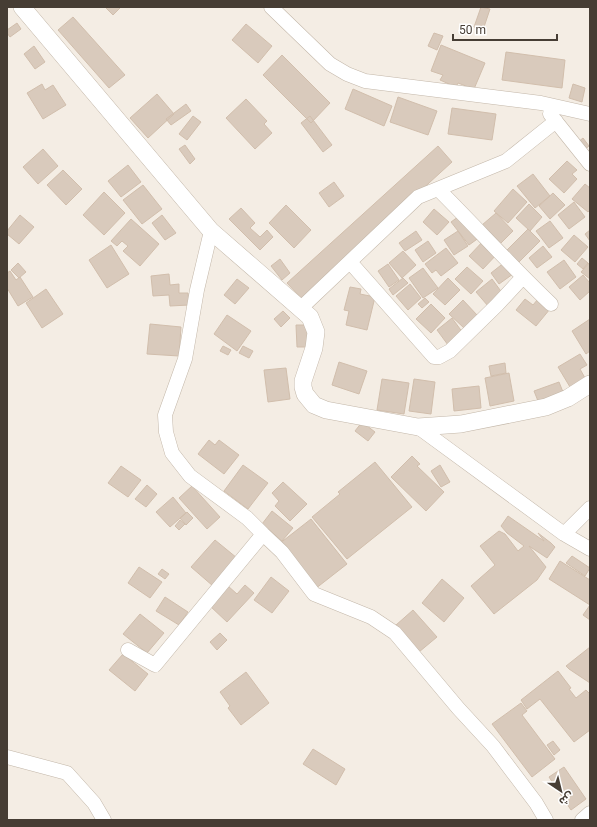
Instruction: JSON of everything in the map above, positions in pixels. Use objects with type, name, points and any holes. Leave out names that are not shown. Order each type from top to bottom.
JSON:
[{"type":"street","points":[[22,7],[211,231],[310,317],[316,332],[314,348],[303,381],[305,394],[314,405],[326,410],[418,427],[460,424],[546,406],[568,398],[590,384]]},
{"type":"street","points":[[272,7],[330,64],[359,79],[385,84],[541,103],[590,114]]},
{"type":"street","points":[[541,103],[590,164]]},
{"type":"street","points":[[301,308],[418,197],[506,161],[556,121]]},
{"type":"street","points":[[438,189],[551,304]]},
{"type":"street","points":[[211,231],[197,290],[185,360],[166,414],[166,432],[172,453],[190,476],[247,518],[282,552],[314,594],[371,617],[395,633],[448,698],[492,746],[532,798],[546,820]]},
{"type":"street","points":[[350,262],[434,357],[439,357],[450,351],[523,277]]},
{"type":"street","points":[[418,427],[564,534],[590,549]]},
{"type":"street","points":[[564,534],[590,508]]},
{"type":"street","points":[[128,650],[155,665],[263,534]]},
{"type":"street","points":[[7,757],[67,774],[94,803],[104,820]]},
{"type":"street","points":[[582,820],[590,813]]},
{"type":"building","points":[[105,7],[121,7],[113,15]]},
{"type":"building","points":[[481,7],[490,9],[483,30],[474,27]]},
{"type":"building","points":[[73,17],[125,75],[109,88],[58,30]]},
{"type":"building","points":[[17,23],[21,29],[10,37],[7,30]]},
{"type":"building","points":[[246,24],[272,46],[258,63],[232,40]]},
{"type":"building","points":[[434,33],[443,36],[437,50],[428,46]]},
{"type":"building","points":[[441,45],[485,63],[474,89],[458,83],[456,87],[440,80],[443,75],[431,71]]},
{"type":"building","points":[[34,46],[45,62],[35,69],[24,54]]},
{"type":"building","points":[[506,52],[565,60],[562,88],[502,80]]},
{"type":"building","points":[[282,55],[330,103],[311,123],[263,75]]},
{"type":"building","points":[[42,84],[45,90],[53,85],[66,105],[43,119],[27,93]]},
{"type":"building","points":[[573,84],[585,88],[582,102],[569,98]]},
{"type":"building","points":[[353,89],[392,106],[384,126],[345,109]]},
{"type":"building","points":[[157,94],[174,114],[148,138],[130,118]]},
{"type":"building","points":[[398,97],[437,111],[428,135],[390,122]]},
{"type":"building","points":[[246,99],[267,121],[264,124],[272,133],[255,149],[226,118]]},
{"type":"building","points":[[186,104],[191,111],[171,125],[166,119]]},
{"type":"building","points":[[452,108],[496,114],[492,140],[448,134]]},
{"type":"building","points":[[193,116],[201,122],[187,140],[179,134]]},
{"type":"building","points":[[310,116],[332,145],[323,152],[301,123]]},
{"type":"building","points":[[583,138],[589,146],[583,151],[577,143]]},
{"type":"building","points":[[185,145],[195,159],[190,164],[179,149]]},
{"type":"building","points":[[438,146],[452,162],[302,299],[287,283]]},
{"type":"building","points":[[43,149],[58,166],[38,184],[23,167]]},
{"type":"building","points":[[567,161],[577,170],[572,174],[577,179],[564,193],[549,179]]},
{"type":"building","points":[[128,165],[141,182],[121,197],[108,181]]},
{"type":"building","points":[[63,170],[82,189],[66,205],[47,185]]},
{"type":"building","points":[[533,174],[550,196],[535,208],[517,186]]},
{"type":"building","points":[[334,182],[344,196],[329,207],[319,193]]},
{"type":"building","points":[[585,184],[590,188],[590,210],[588,212],[572,199]]},
{"type":"building","points":[[143,185],[162,209],[142,224],[123,200]]},
{"type":"building","points":[[513,189],[527,202],[508,223],[494,211]]},
{"type":"building","points":[[104,192],[125,213],[104,235],[83,215]]},
{"type":"building","points":[[553,193],[565,205],[550,219],[539,206]]},
{"type":"building","points":[[574,202],[585,217],[569,229],[558,215]]},
{"type":"building","points":[[529,204],[542,217],[530,231],[516,218]]},
{"type":"building","points":[[286,205],[311,230],[294,248],[269,223]]},
{"type":"building","points":[[241,208],[255,223],[250,228],[260,237],[267,230],[273,237],[260,250],[229,219]]},
{"type":"building","points":[[434,209],[449,222],[437,235],[423,222]]},
{"type":"building","points":[[496,213],[513,231],[500,244],[482,225]]},
{"type":"building","points":[[462,214],[480,237],[469,245],[451,222]]},
{"type":"building","points":[[20,215],[34,227],[19,244],[7,234],[7,231]]},
{"type":"building","points":[[162,215],[176,233],[165,240],[152,223]]},
{"type":"building","points":[[131,219],[159,244],[140,266],[123,251],[128,246],[122,241],[117,246],[111,241]]},
{"type":"building","points":[[550,221],[563,238],[549,248],[536,231]]},
{"type":"building","points":[[528,229],[540,241],[519,262],[507,250]]},
{"type":"building","points":[[590,230],[590,241],[585,234]]},
{"type":"building","points":[[416,231],[422,240],[405,251],[399,243]]},
{"type":"building","points":[[458,231],[468,246],[454,255],[444,240]]},
{"type":"building","points":[[574,235],[588,247],[575,262],[561,250]]},
{"type":"building","points":[[486,238],[499,252],[483,269],[469,256]]},
{"type":"building","points":[[428,241],[436,253],[423,262],[415,250]]},
{"type":"building","points":[[111,245],[129,274],[107,288],[89,260]]},
{"type":"building","points":[[543,246],[552,257],[537,268],[529,258]]},
{"type":"building","points":[[446,248],[458,263],[441,276],[436,270],[432,273],[425,264]]},
{"type":"building","points":[[403,251],[416,265],[402,278],[389,263]]},
{"type":"building","points":[[582,258],[588,263],[583,269],[577,264]]},
{"type":"building","points":[[280,259],[290,273],[282,280],[271,266]]},
{"type":"building","points":[[564,260],[576,277],[560,289],[547,272]]},
{"type":"building","points":[[505,262],[513,274],[499,284],[491,273]]},
{"type":"building","points":[[590,262],[590,279],[581,272]]},
{"type":"building","points":[[18,263],[26,272],[19,278],[11,270]]},
{"type":"building","points":[[388,264],[399,280],[389,287],[378,271]]},
{"type":"building","points":[[467,267],[483,281],[471,294],[455,279]]},
{"type":"building","points":[[423,268],[438,288],[423,298],[409,278]]},
{"type":"building","points":[[10,271],[16,280],[20,277],[33,297],[18,306],[7,288],[7,273]]},
{"type":"building","points":[[169,274],[170,285],[179,284],[179,293],[188,293],[189,305],[170,306],[169,295],[153,296],[151,276]]},
{"type":"building","points":[[583,275],[590,283],[590,291],[580,300],[569,287]]},
{"type":"building","points":[[403,278],[408,283],[393,295],[389,289]]},
{"type":"building","points":[[448,278],[460,290],[445,305],[433,294]]},
{"type":"building","points":[[237,279],[249,288],[235,304],[224,295]]},
{"type":"building","points":[[492,279],[503,294],[488,306],[476,292]]},
{"type":"building","points":[[410,284],[421,298],[408,310],[396,296]]},
{"type":"building","points":[[350,287],[361,289],[360,294],[375,297],[367,330],[346,325],[349,311],[344,310]]},
{"type":"building","points":[[46,289],[63,314],[42,328],[26,303]]},
{"type":"building","points":[[425,298],[429,302],[422,308],[418,304]]},
{"type":"building","points":[[525,299],[533,305],[538,299],[550,309],[536,326],[516,310]]},
{"type":"building","points":[[463,300],[477,315],[464,328],[449,314]]},
{"type":"building","points":[[431,304],[445,318],[431,333],[416,319]]},
{"type":"building","points":[[283,311],[290,318],[281,327],[274,319]]},
{"type":"building","points":[[227,315],[251,331],[237,351],[214,334]]},
{"type":"building","points":[[452,318],[463,333],[448,345],[437,330]]},
{"type":"building","points":[[590,319],[590,351],[586,354],[572,331]]},
{"type":"building","points":[[150,324],[181,327],[179,356],[147,354]]},
{"type":"building","points":[[296,325],[310,325],[310,347],[297,347]]},
{"type":"building","points":[[223,346],[231,350],[228,355],[220,351]]},
{"type":"building","points":[[243,346],[253,351],[249,358],[239,353]]},
{"type":"building","points":[[580,354],[587,365],[580,369],[585,378],[570,387],[558,367]]},
{"type":"building","points":[[339,362],[367,371],[359,394],[332,385]]},
{"type":"building","points":[[505,363],[506,373],[491,376],[489,366]]},
{"type":"building","points":[[286,368],[290,399],[268,402],[264,370]]},
{"type":"building","points":[[509,373],[514,401],[490,406],[485,378]]},
{"type":"building","points":[[382,379],[409,383],[404,414],[377,410]]},
{"type":"building","points":[[414,379],[435,382],[431,414],[409,411]]},
{"type":"building","points":[[559,382],[565,397],[540,406],[534,391]]},
{"type":"building","points":[[479,386],[481,408],[454,411],[452,389]]},
{"type":"building","points":[[362,422],[375,432],[368,441],[355,431]]},
{"type":"building","points":[[209,440],[215,445],[219,440],[239,455],[224,474],[198,454]]},
{"type":"building","points":[[412,456],[420,464],[417,466],[444,492],[426,511],[391,477]]},
{"type":"building","points":[[375,462],[412,507],[347,559],[312,517],[340,494],[338,492]]},
{"type":"building","points":[[243,465],[268,483],[248,509],[224,491]]},
{"type":"building","points":[[440,465],[450,482],[441,487],[431,471]]},
{"type":"building","points":[[121,466],[141,480],[128,497],[108,483]]},
{"type":"building","points":[[283,482],[307,504],[290,521],[275,506],[279,501],[272,493]]},
{"type":"building","points":[[147,485],[157,494],[146,507],[135,499]]},
{"type":"building","points":[[192,486],[220,517],[207,529],[179,498]]},
{"type":"building","points":[[173,497],[186,513],[170,527],[156,512]]},
{"type":"building","points":[[272,511],[293,528],[282,541],[262,524]]},
{"type":"building","points":[[187,512],[193,518],[186,525],[180,518]]},
{"type":"building","points":[[508,516],[544,541],[538,533],[555,547],[547,558],[529,546],[546,567],[537,580],[494,614],[471,586],[495,565],[480,546],[499,531],[505,534],[518,551],[524,546],[507,533],[501,526]]},
{"type":"building","points":[[311,519],[347,564],[315,589],[279,544]]},
{"type":"building","points":[[180,520],[185,524],[179,530],[175,526]]},
{"type":"building","points":[[215,540],[237,558],[213,586],[191,567]]},
{"type":"building","points":[[572,556],[590,568],[585,576],[566,563]]},
{"type":"building","points":[[560,561],[590,580],[590,605],[549,579]]},
{"type":"building","points":[[139,567],[162,582],[150,598],[128,583]]},
{"type":"building","points":[[162,569],[169,574],[165,579],[158,574]]},
{"type":"building","points":[[271,577],[289,591],[272,613],[254,600]]},
{"type":"building","points":[[442,579],[464,598],[444,622],[422,603]]},
{"type":"building","points":[[245,585],[254,593],[227,622],[210,606],[228,586],[237,594]]},
{"type":"building","points":[[165,597],[188,612],[179,625],[156,611]]},
{"type":"building","points":[[590,605],[590,620],[583,615]]},
{"type":"building","points":[[413,610],[437,637],[419,652],[396,625]]},
{"type":"building","points":[[140,614],[164,633],[147,653],[123,634]]},
{"type":"building","points":[[220,633],[227,640],[217,650],[210,642]]},
{"type":"building","points":[[590,647],[590,683],[566,666]]},
{"type":"building","points":[[123,654],[148,674],[135,691],[109,670]]},
{"type":"building","points":[[558,671],[571,688],[569,689],[576,698],[586,690],[590,694],[590,730],[574,742],[540,699],[527,709],[521,700]]},
{"type":"building","points":[[246,672],[269,703],[241,725],[228,708],[230,706],[220,692]]},
{"type":"building","points":[[521,703],[527,711],[522,715],[555,759],[532,777],[492,724]]},
{"type":"building","points":[[553,741],[560,750],[554,755],[547,745]]},
{"type":"building","points":[[313,749],[345,769],[336,785],[303,764]]},
{"type":"building","points":[[564,767],[586,799],[571,810],[549,777]]}]
